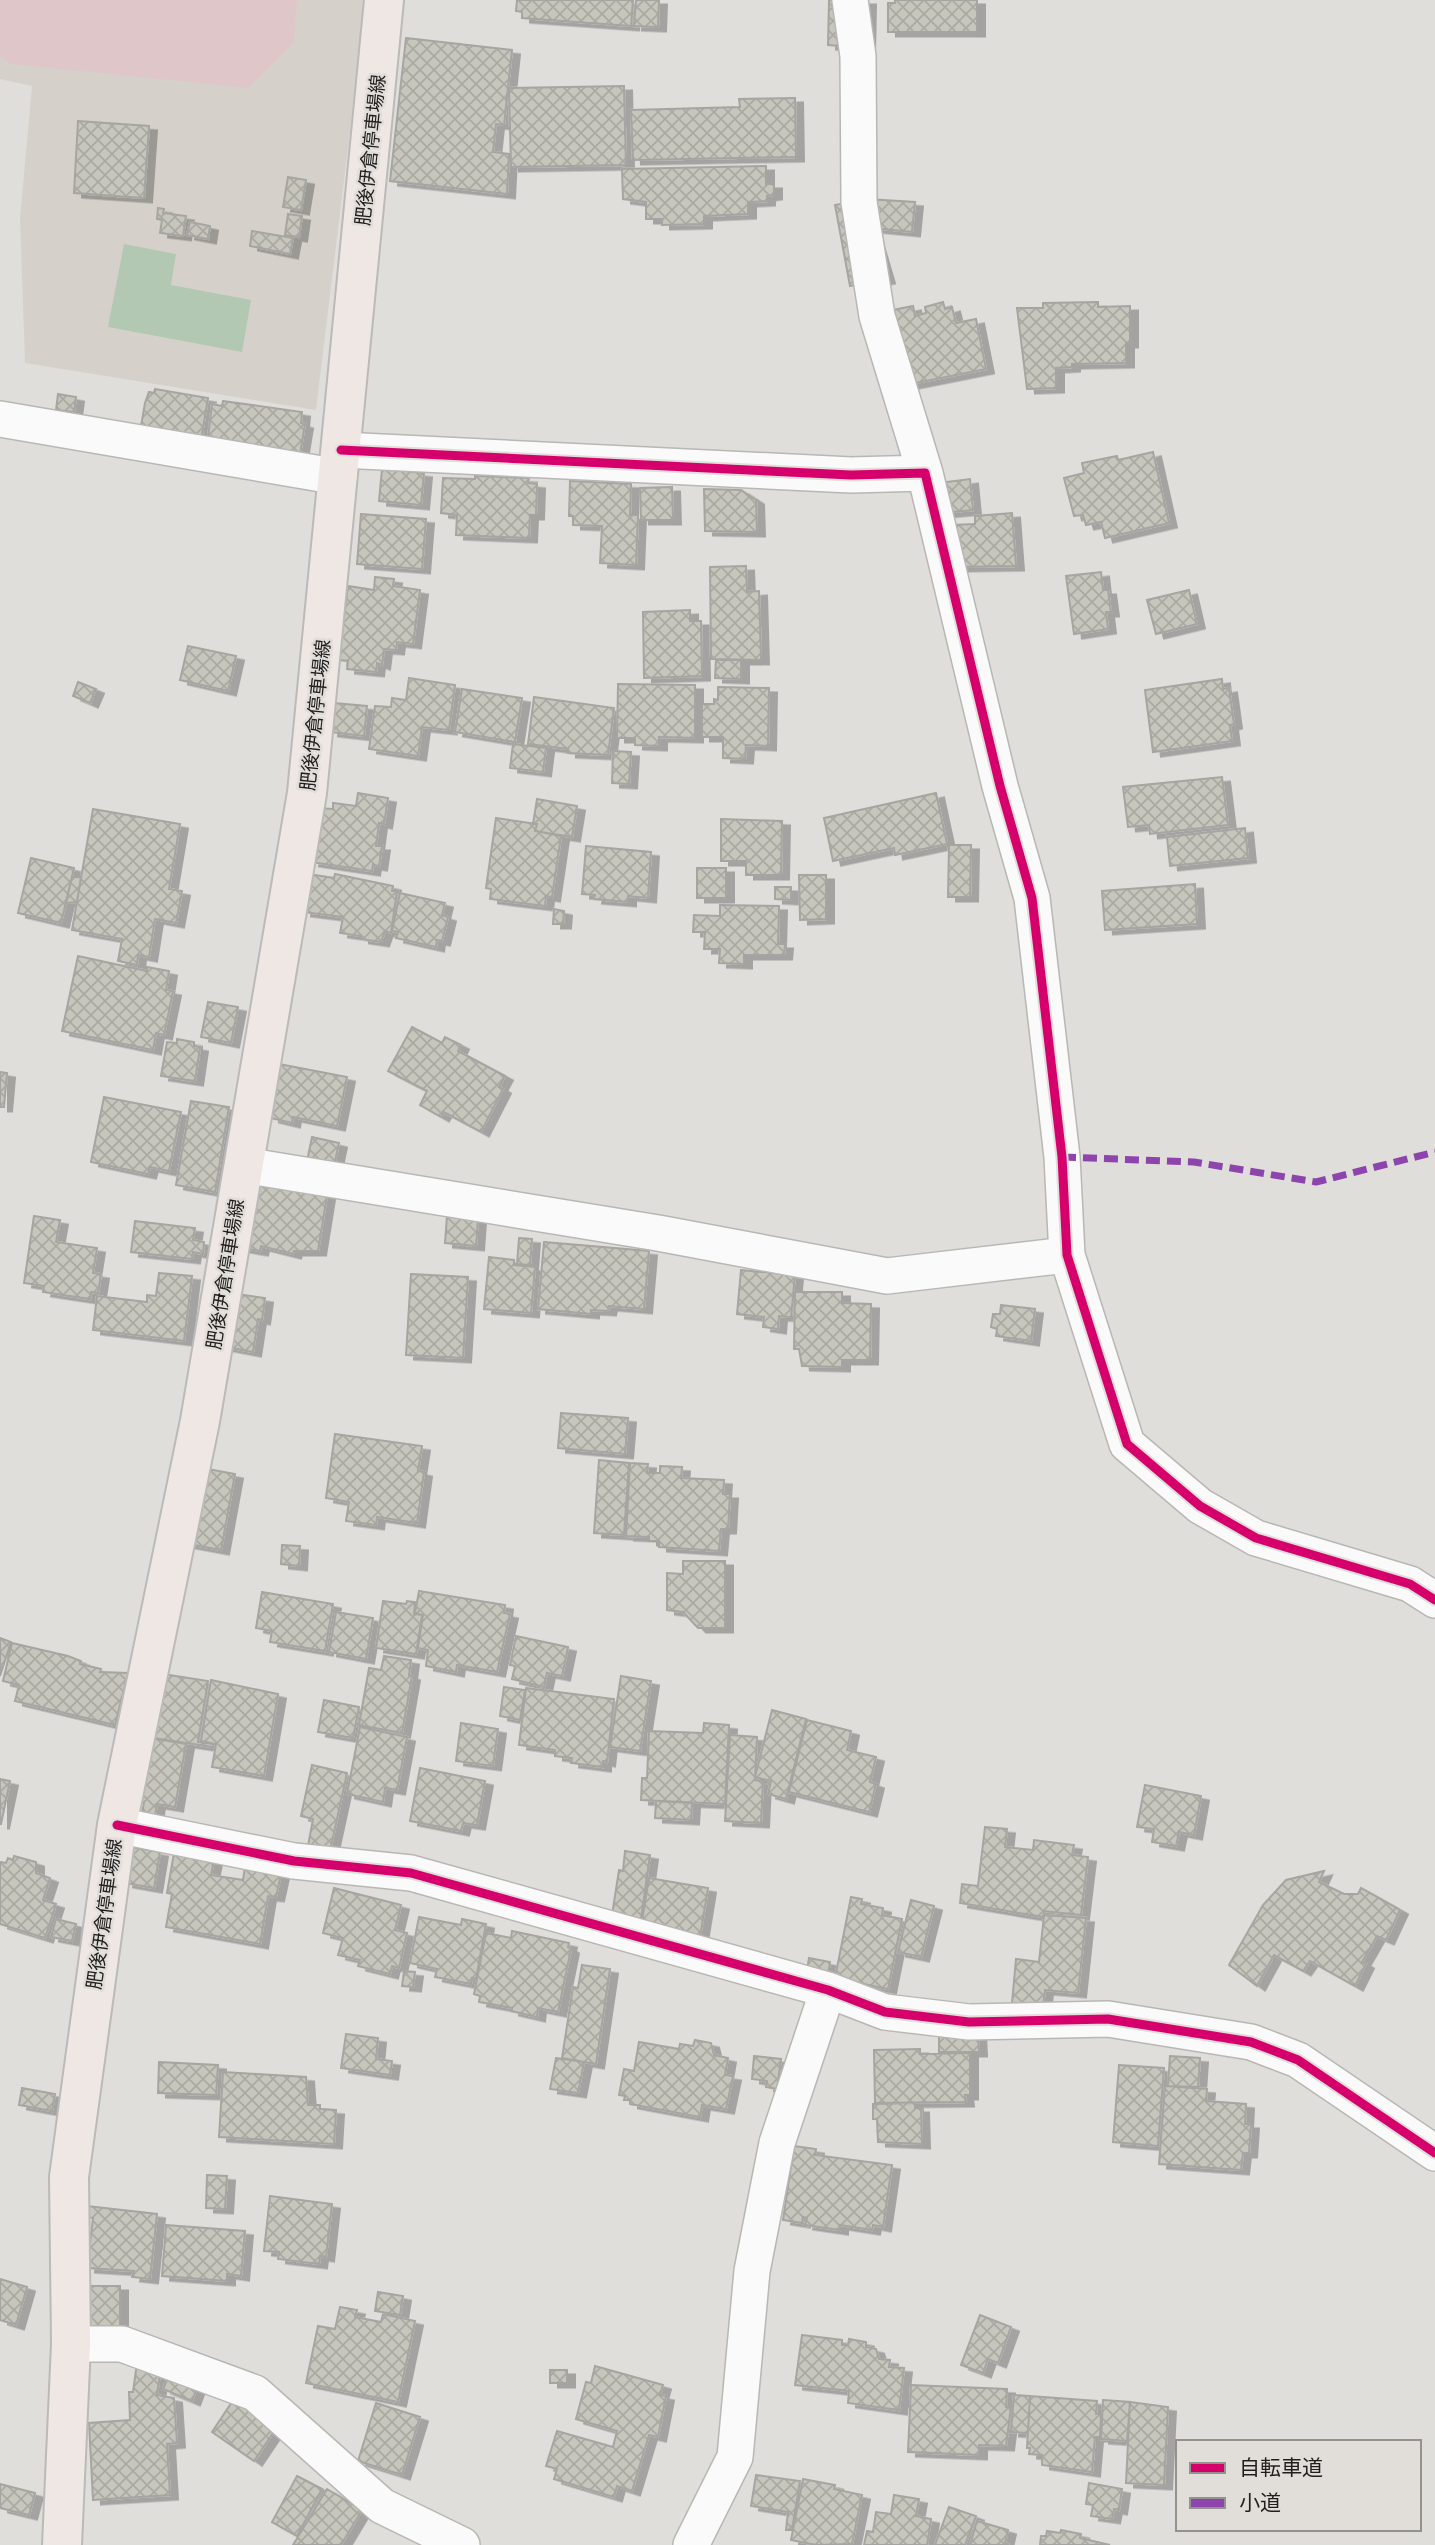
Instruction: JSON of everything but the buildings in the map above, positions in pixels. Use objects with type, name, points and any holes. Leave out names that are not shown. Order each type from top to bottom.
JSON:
[{"type":"main road","name":"肥後伊倉停車場線","points":[[62,2545],[71,2344],[69,2177],[117,1825],[200,1421],[307,793],[384,0]]},
{"type":"street","points":[[850,0],[858,56],[859,202],[877,316],[925,473],[1000,786],[1032,898],[1062,1157],[1068,1255],[1127,1444],[1200,1506],[1256,1538],[1410,1584],[1435,1600]]},
{"type":"street","points":[[0,419],[340,463],[851,475],[925,473]]},
{"type":"street","points":[[243,1166],[657,1233],[887,1276],[1068,1255]]},
{"type":"street","points":[[117,1825],[294,1861],[411,1873],[828,1990],[885,2012],[969,2022],[1108,2020],[1251,2042],[1298,2060],[1435,2152]]},
{"type":"street","points":[[691,2545],[735,2457],[752,2271],[777,2143],[828,1990]]},
{"type":"street","points":[[71,2344],[122,2344],[255,2393],[382,2506],[462,2545]]},
{"type":"shaded area","points":[[0,0],[366,0],[316,410],[25,363],[20,218],[32,86],[0,79]]},
{"type":"shaded area","points":[[0,0],[297,0],[294,42],[248,88],[10,64],[0,56]]},
{"type":"shaded area","points":[[124,244],[176,254],[171,285],[251,300],[242,352],[108,327]]},
{"type":"marked path","points":[[1062,1157],[1194,1162],[1316,1182],[1435,1152]]},
{"type":"cycle path","points":[[341,450],[851,475],[925,473],[1000,786],[1032,898],[1062,1157],[1067,1255],[1127,1444],[1200,1506],[1256,1538],[1410,1584],[1435,1600]]},
{"type":"cycle path","points":[[117,1825],[294,1861],[411,1873],[828,1990],[885,2012],[969,2022],[1108,2019],[1251,2042],[1298,2060],[1435,2153]]}]
